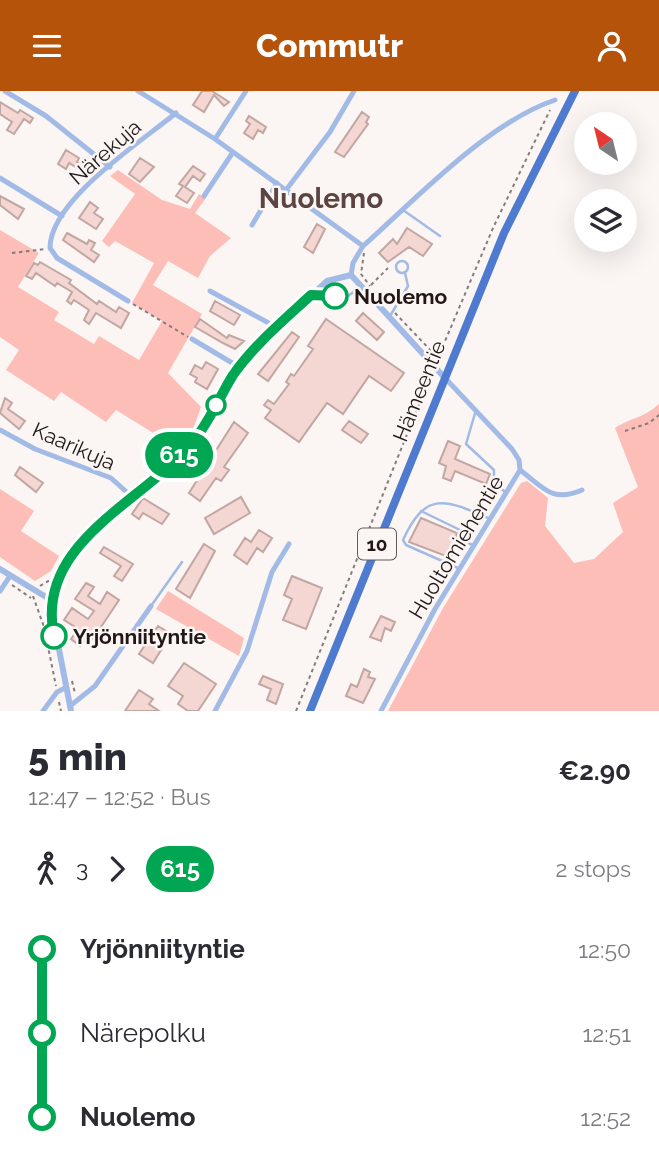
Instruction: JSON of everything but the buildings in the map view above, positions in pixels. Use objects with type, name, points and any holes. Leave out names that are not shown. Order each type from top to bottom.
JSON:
[{"type":"highway","name":"Hämeentie","points":[[310,711],[504,233],[575,91]]},
{"type":"street","points":[[5,91],[46,116],[110,167]]},
{"type":"street","points":[[138,91],[215,139],[363,246]]},
{"type":"street","points":[[215,139],[246,91]]},
{"type":"street","points":[[286,190],[330,132],[354,91]]},
{"type":"street","points":[[444,377],[360,287],[351,275],[353,263],[363,246],[500,128],[555,100]]},
{"type":"street","name":"Närekuja","points":[[50,248],[52,235],[62,216],[85,187],[176,113]]},
{"type":"street","points":[[204,196],[233,152]]},
{"type":"street","points":[[0,179],[62,216]]},
{"type":"street","points":[[252,225],[276,183]]},
{"type":"street","points":[[50,248],[57,258],[128,301]]},
{"type":"street","points":[[151,606],[95,686],[70,709],[52,629],[51,600],[67,562],[82,543],[195,439],[239,367],[276,327],[331,278],[351,275]]},
{"type":"street","points":[[211,291],[276,327]]},
{"type":"street","points":[[192,339],[239,367]]},
{"type":"street","name":"Huoltomiehentie","points":[[381,711],[459,568],[520,470],[519,460],[512,449],[444,377]]},
{"type":"street","name":"Kaarikuja","points":[[0,430],[35,449],[111,478],[131,496]]},
{"type":"street","points":[[520,470],[555,496],[566,496],[582,490]]},
{"type":"street","points":[[215,711],[247,651],[268,582],[289,544]]},
{"type":"street","points":[[0,569],[9,579],[51,600]]},
{"type":"street","points":[[0,591],[9,579]]},
{"type":"street","points":[[43,711],[57,692],[65,688]]},
{"type":"lane","points":[[403,210],[439,236]]},
{"type":"lane","points":[[389,318],[408,286],[405,273]]},
{"type":"lane","points":[[311,295],[348,296],[360,287]]},
{"type":"lane","points":[[476,410],[466,444],[494,470],[497,488],[506,493]]},
{"type":"lane","points":[[459,568],[406,545],[403,540],[414,515],[451,502],[490,519]]},
{"type":"lane","points":[[421,511],[460,530],[463,541],[473,545]]},
{"type":"lane","points":[[151,606],[182,562]]},
{"type":"path","points":[[296,711],[434,367],[494,228],[555,100]]},
{"type":"path","points":[[12,253],[50,248]]},
{"type":"path","points":[[370,286],[382,277],[388,268]]},
{"type":"path","points":[[128,301],[192,339]]},
{"type":"path","points":[[422,398],[426,401]]},
{"type":"path","points":[[625,431],[649,423],[659,415]]},
{"type":"path","points":[[9,579],[31,599]]},
{"type":"path","points":[[52,629],[44,627],[61,711]]},
{"type":"shaded area","points":[[118,170],[162,200],[190,209],[199,194],[206,198],[195,213],[231,238],[210,256],[198,278],[168,261],[153,285],[202,314],[168,373],[201,407],[191,435],[176,447],[116,410],[106,422],[61,392],[54,401],[6,370],[19,350],[0,337],[0,230],[39,253],[18,287],[59,312],[54,320],[94,344],[99,336],[139,360],[162,321],[132,303],[154,263],[115,241],[109,247],[102,241],[135,194],[110,176]]},
{"type":"shaded area","points":[[659,404],[659,711],[388,711],[443,608],[521,483],[527,481],[548,498],[545,526],[574,563],[594,559],[623,532],[613,503],[638,487],[615,428],[647,413]]},
{"type":"shaded area","points":[[0,489],[34,511],[21,531],[59,556],[51,571],[35,581],[0,557]]},
{"type":"shaded area","points":[[168,591],[244,638],[239,656],[156,609]]},
{"type":"bus line","name":"615","points":[[54,636],[51,618],[53,591],[67,562],[82,543],[188,447],[205,425],[234,374],[276,327],[311,295],[335,296]]},
{"type":"place","name":"Nuolemo","points":[[335,296]]},
{"type":"place","name":"Yrjönniityntie","points":[[54,636]]},
{"type":"district","name":"Nuolemo","points":[[321,198]]}]
